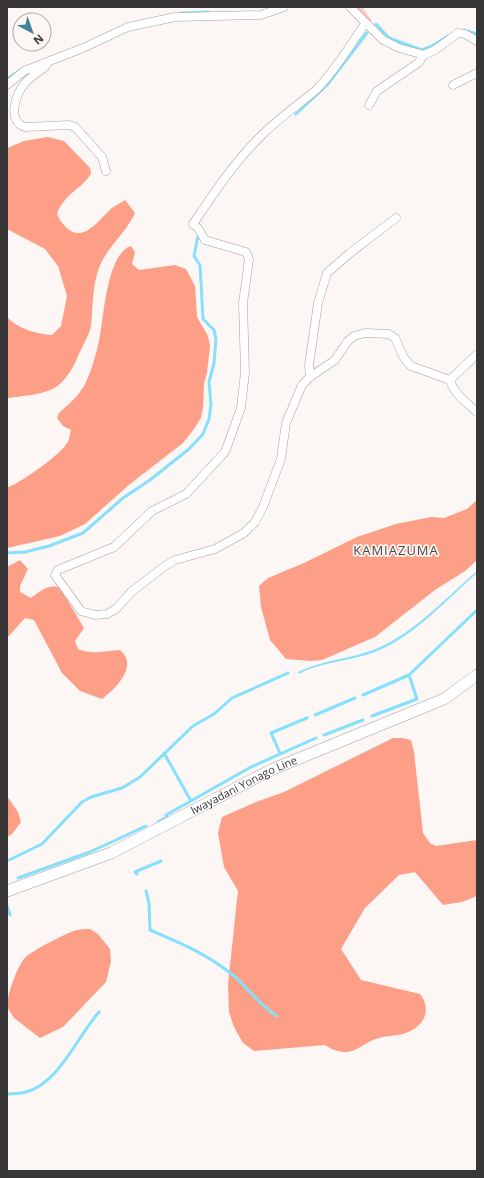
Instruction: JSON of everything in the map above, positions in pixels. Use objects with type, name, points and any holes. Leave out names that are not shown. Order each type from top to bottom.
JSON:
[{"type":"main road","name":"Iwayadani Yonago Line","points":[[7,890],[111,853],[273,769],[444,698],[477,675]]},
{"type":"street","points":[[7,85],[24,71],[128,27],[175,17],[261,15],[284,7]]},
{"type":"street","points":[[350,7],[365,24],[383,40],[394,46],[424,55]]},
{"type":"street","points":[[365,24],[316,90],[284,114],[256,141],[222,182],[193,224],[198,228],[205,240],[246,252],[248,255],[243,302],[245,372],[241,408],[225,452],[186,494],[152,511],[114,547],[55,572],[55,575],[81,611],[95,615],[107,614],[116,609],[130,592],[165,566],[175,560],[215,550],[237,538],[250,528],[260,513],[281,459],[284,430],[290,410],[302,385],[310,377],[335,360],[350,338],[359,334],[384,333],[395,338],[404,358],[411,366],[450,380],[462,399],[477,412]]},
{"type":"street","points":[[369,105],[378,91],[418,63],[424,55],[435,50],[458,33],[465,34],[477,41]]},
{"type":"street","points":[[53,60],[22,87],[15,108],[15,119],[18,125],[25,127],[75,127],[102,157],[106,171]]},
{"type":"street","points":[[453,85],[477,73]]},
{"type":"street","points":[[310,377],[309,365],[318,303],[327,273],[350,253],[396,218]]},
{"type":"street","points":[[450,380],[475,359]]},
{"type":"shaded area","points":[[356,7],[362,7],[372,21],[370,22]]},
{"type":"shaded area","points":[[48,137],[64,141],[90,168],[91,174],[65,200],[57,213],[67,228],[73,232],[80,233],[86,231],[97,223],[112,208],[125,200],[135,213],[127,227],[102,260],[94,290],[91,326],[68,374],[60,384],[49,391],[7,398],[7,317],[22,328],[52,335],[61,326],[67,296],[58,266],[45,249],[7,229],[7,148],[24,141]]},
{"type":"shaded area","points":[[131,246],[135,252],[132,264],[139,270],[175,265],[186,269],[195,286],[197,317],[208,336],[210,346],[207,373],[204,384],[201,418],[183,443],[130,484],[85,524],[60,536],[7,548],[7,488],[32,474],[60,452],[66,445],[71,430],[63,426],[57,418],[59,413],[84,387],[94,362],[111,274],[116,261],[123,251]]},
{"type":"shaded area","points":[[477,500],[477,560],[465,571],[435,590],[375,637],[322,660],[310,661],[286,659],[270,640],[261,607],[259,586],[268,578],[304,563],[357,537],[396,524],[431,517],[444,518],[467,509]]},
{"type":"shaded area","points":[[20,560],[28,569],[20,586],[20,592],[31,598],[49,587],[60,588],[84,628],[75,641],[78,649],[88,652],[120,650],[125,656],[127,663],[123,676],[119,683],[102,699],[80,691],[62,673],[34,620],[25,618],[7,638],[7,567]]},
{"type":"shaded area","points":[[393,738],[411,740],[414,752],[423,833],[430,843],[436,846],[477,840],[477,896],[462,902],[443,905],[415,872],[399,875],[365,908],[341,949],[361,980],[420,994],[426,1007],[424,1018],[416,1028],[410,1031],[403,1034],[377,1039],[349,1052],[337,1051],[325,1045],[254,1051],[243,1043],[234,1027],[229,1012],[228,984],[238,891],[224,867],[218,833],[222,817],[284,792]]},
{"type":"shaded area","points":[[7,796],[18,812],[21,822],[12,834],[7,837]]},
{"type":"shaded area","points":[[90,929],[98,934],[110,949],[111,961],[106,982],[63,1027],[40,1038],[14,1018],[7,1007],[7,1002],[19,967],[25,958],[50,942],[72,931]]},
{"type":"water","points":[[477,571],[477,573],[429,617],[390,645],[366,655],[326,664],[299,674],[298,672],[307,668],[357,655],[391,642],[430,614]]},
{"type":"waterway","points":[[181,13],[208,12]]},
{"type":"waterway","points":[[376,24],[389,38],[422,50],[432,46],[448,36]]},
{"type":"waterway","points":[[464,30],[477,34]]},
{"type":"waterway","points":[[296,114],[327,85],[367,33]]},
{"type":"waterway","points":[[7,79],[19,71]]},
{"type":"waterway","points":[[7,553],[25,552],[49,546],[83,533],[123,498],[150,480],[189,449],[203,434],[209,419],[211,404],[209,382],[214,363],[216,339],[214,330],[203,319],[200,265],[194,256],[198,236]]},
{"type":"waterway","points":[[363,695],[409,675],[477,610]]},
{"type":"waterway","points":[[7,861],[42,844],[82,802],[91,797],[122,788],[140,777],[193,726],[214,714],[232,698],[288,673]]},
{"type":"waterway","points":[[372,716],[417,699],[409,675]]},
{"type":"waterway","points":[[315,715],[355,698]]},
{"type":"waterway","points":[[280,753],[271,733],[307,718]]},
{"type":"waterway","points":[[324,735],[363,720]]},
{"type":"waterway","points":[[158,822],[167,817],[166,815],[251,767],[316,738]]},
{"type":"waterway","points":[[164,753],[191,801]]},
{"type":"waterway","points":[[18,878],[90,852],[146,826]]},
{"type":"waterway","points":[[137,874],[135,872],[161,861]]},
{"type":"waterway","points":[[146,891],[149,903],[150,930],[191,948],[220,965],[235,977],[264,1006],[277,1016]]},
{"type":"waterway","points":[[7,906],[10,915]]},
{"type":"waterway","points":[[8,1094],[26,1092],[38,1087],[48,1079],[67,1058],[99,1012]]},
{"type":"district","name":"KAMIAZUMA","points":[[396,550]]}]
